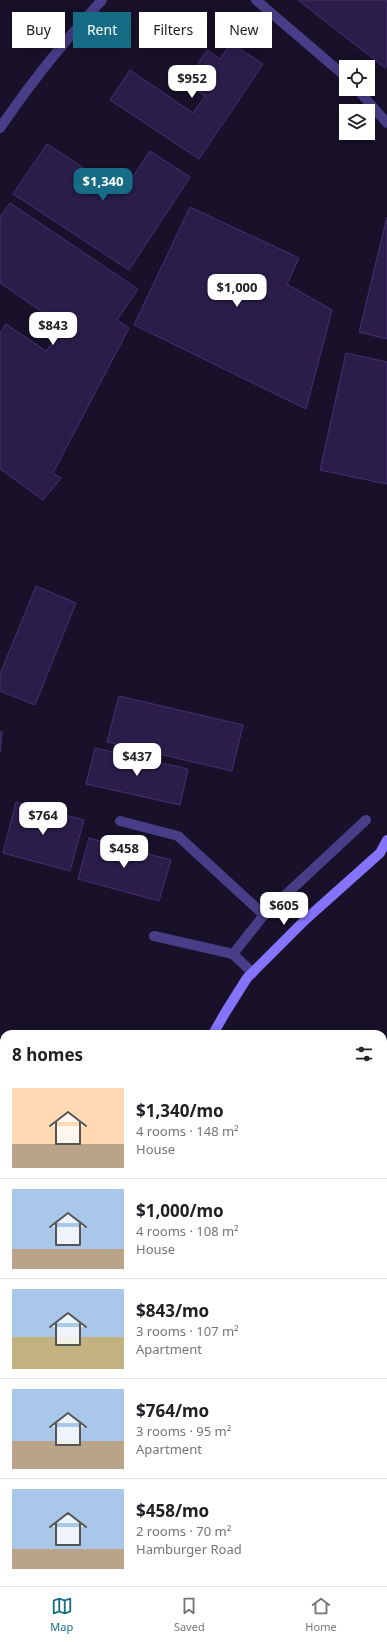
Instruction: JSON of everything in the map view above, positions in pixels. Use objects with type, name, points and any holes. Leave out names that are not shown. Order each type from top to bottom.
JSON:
[{"type":"street","points":[[0,128],[28,87],[69,36],[102,0]]},
{"type":"street","points":[[256,0],[339,71]]},
{"type":"street","points":[[363,96],[387,123]]},
{"type":"street","points":[[233,954],[264,915],[366,820]]},
{"type":"street","points":[[120,821],[178,836],[264,915]]},
{"type":"street","points":[[215,1030],[224,1012],[247,978],[305,920],[380,853],[387,840]]},
{"type":"street","points":[[154,936],[233,954],[253,973]]},
{"type":"building","points":[[298,0],[387,0],[387,65],[385,68]]},
{"type":"building","points":[[228,48],[239,48],[263,64],[199,159],[110,100],[130,70],[193,113],[205,96],[185,83],[207,50],[220,59]]},
{"type":"building","points":[[47,144],[122,193],[150,151],[190,177],[129,270],[13,194]]},
{"type":"building","points":[[10,203],[138,289],[117,320],[129,328],[53,473],[61,478],[43,500],[0,469],[0,333],[6,324],[46,351],[64,327],[0,283],[0,217]]},
{"type":"building","points":[[190,207],[299,258],[287,284],[332,310],[306,409],[134,325]]},
{"type":"building","points":[[387,217],[387,339],[359,332]]},
{"type":"building","points":[[346,353],[387,362],[387,484],[320,470]]},
{"type":"building","points":[[36,586],[76,603],[35,705],[0,691],[0,674]]},
{"type":"building","points":[[119,696],[243,725],[232,771],[107,742]]},
{"type":"building","points":[[0,732],[2,732],[0,753]]},
{"type":"building","points":[[95,748],[188,769],[180,805],[86,784]]},
{"type":"building","points":[[16,802],[84,820],[70,871],[3,853]]},
{"type":"building","points":[[89,838],[171,860],[159,901],[78,879]]}]
